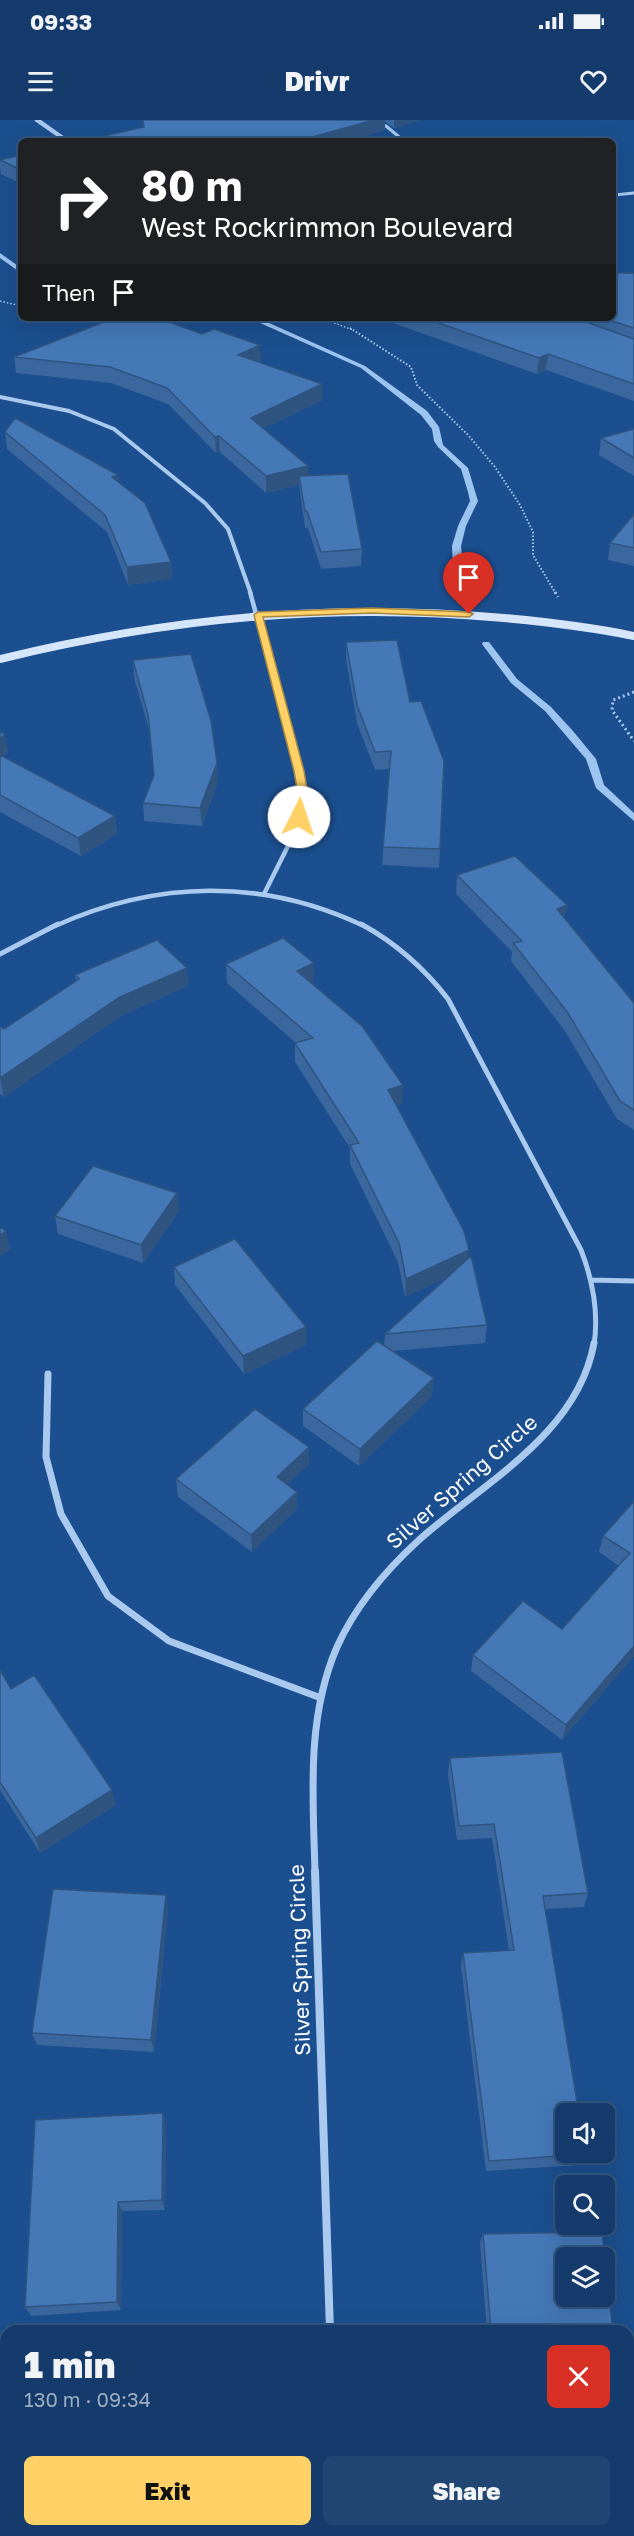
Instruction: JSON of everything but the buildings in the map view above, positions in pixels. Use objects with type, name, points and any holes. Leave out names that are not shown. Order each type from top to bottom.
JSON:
[{"type":"main road","points":[[0,660],[51,646],[174,623],[258,615],[337,611],[427,612],[512,618],[634,636]]},
{"type":"street","points":[[37,120],[63,138]]},
{"type":"street","points":[[365,120],[386,126],[400,138]]},
{"type":"street","points":[[616,195],[634,193]]},
{"type":"street","points":[[0,397],[69,411],[114,429],[205,503],[228,529],[258,615],[299,771],[304,801],[295,832],[265,892]]},
{"type":"street","name":"Silver Spring Circle","points":[[0,954],[92,910],[135,899],[220,889],[265,892],[309,902],[354,920],[389,942],[423,968],[448,999],[572,1231],[591,1280],[597,1330],[584,1381],[554,1425],[512,1465],[420,1538],[386,1574],[358,1611],[334,1649],[321,1698],[312,1765],[330,2325]]},
{"type":"street","points":[[591,1280],[634,1281]]},
{"type":"street","points":[[48,1374],[46,1457],[61,1514],[108,1596],[169,1641],[321,1698]]},
{"type":"path","points":[[1,302],[18,305]]},
{"type":"path","points":[[329,321],[351,329],[411,367],[417,385],[468,435],[495,467],[520,505],[533,532],[533,555]]},
{"type":"path","points":[[634,692],[612,700],[612,710],[634,741]]},
{"type":"waterway","points":[[0,255],[18,269]]},
{"type":"waterway","points":[[259,321],[363,367],[424,413],[436,429],[440,446],[464,468],[474,501],[462,526],[456,546],[457,566],[463,593]]},
{"type":"waterway","points":[[486,644],[514,681],[548,709],[570,733],[591,759],[599,786],[634,818]]},
{"type":"route","points":[[299,817],[304,801],[299,771],[258,615],[372,611],[469,614]]}]
